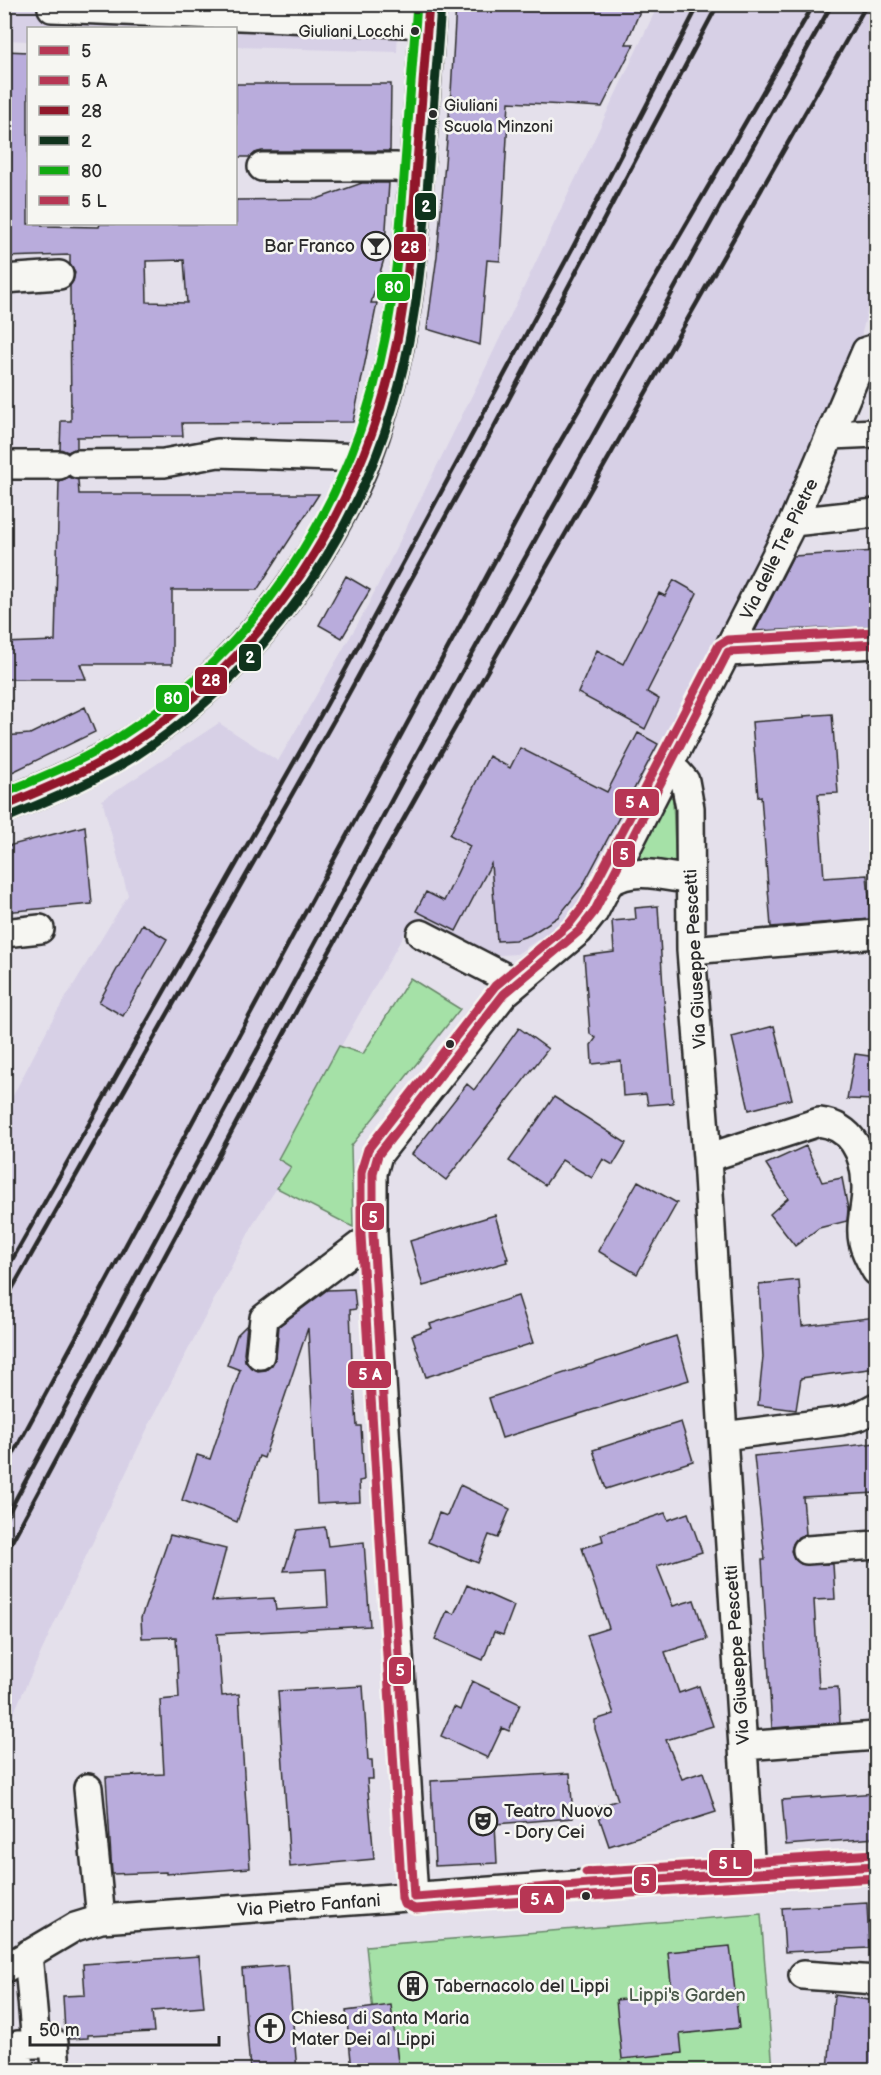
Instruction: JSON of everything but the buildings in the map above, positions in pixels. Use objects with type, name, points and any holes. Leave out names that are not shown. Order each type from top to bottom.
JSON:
[{"type":"main road","points":[[4,806],[67,779],[127,746],[202,690],[256,632],[308,563],[331,525],[364,458],[392,364],[400,325],[412,239],[428,14]]},
{"type":"street","points":[[52,8],[428,14]]},
{"type":"street","points":[[262,167],[417,169]]},
{"type":"street","points":[[4,279],[59,274]]},
{"type":"street","name":"Via delle Tre Pietre","points":[[876,348],[867,351],[798,512],[728,652],[876,644]]},
{"type":"street","points":[[831,435],[876,433]]},
{"type":"street","points":[[4,465],[164,463],[218,453],[364,458]]},
{"type":"street","points":[[798,512],[876,513]]},
{"type":"street","points":[[414,1897],[397,1590],[373,1234],[373,1173],[378,1155],[494,1006],[516,982],[579,932],[594,912],[728,652]]},
{"type":"street","name":"Via Giuseppe Pescetti","points":[[669,768],[682,777],[688,790],[691,828],[691,950],[707,1158],[751,1874]]},
{"type":"street","points":[[609,883],[630,873],[690,880]]},
{"type":"street","points":[[4,933],[40,929]]},
{"type":"street","points":[[421,934],[516,982]]},
{"type":"street","points":[[691,950],[876,934]]},
{"type":"street","points":[[707,1158],[819,1122],[837,1126],[849,1134],[858,1148],[866,1186],[861,1226],[863,1243],[876,1271]]},
{"type":"street","points":[[260,1354],[264,1318],[373,1234]]},
{"type":"street","points":[[723,1436],[841,1421],[859,1416],[876,1407]]},
{"type":"street","points":[[807,1550],[876,1545]]},
{"type":"street","points":[[743,1746],[876,1736]]},
{"type":"street","points":[[88,1788],[101,1919]]},
{"type":"street","name":"Via Pietro Fanfani","points":[[4,1969],[75,1927],[101,1919],[876,1866]]},
{"type":"street","points":[[28,1954],[36,2044]]},
{"type":"street","points":[[803,1975],[876,1980]]},
{"type":"street","points":[[20,2070],[18,2045],[54,2043],[56,2070]]},
{"type":"shaded area","points":[[5,5],[399,5],[397,52],[237,47],[237,27],[27,27],[27,41],[5,40]]},
{"type":"shaded area","points":[[658,5],[876,5],[876,283],[856,357],[835,407],[695,694],[577,913],[517,954],[466,957],[410,924],[278,1158],[291,1167],[256,1219],[150,1423],[64,1602],[5,1732],[5,1111],[51,1022],[128,895],[102,800],[219,723],[278,761],[364,613],[487,365]]},
{"type":"green space","points":[[667,797],[672,797],[673,800],[676,869],[630,863]]},
{"type":"green space","points":[[410,978],[460,1009],[351,1146],[353,1227],[277,1188],[291,1167],[278,1159],[339,1046],[363,1054]]},
{"type":"green space","name":"Lippi's Garden","points":[[761,1914],[773,2070],[397,2070],[392,2024],[374,2021],[366,1946]]},
{"type":"railway","points":[[4,1274],[327,704],[572,249],[699,4]]},
{"type":"railway","points":[[4,1303],[338,713],[476,461],[718,4]]},
{"type":"railway","points":[[4,1471],[545,468],[814,4]]},
{"type":"railway","points":[[4,1521],[417,753],[832,4]]},
{"type":"railway","points":[[4,1556],[300,1004],[867,4]]},
{"type":"transit line","name":"80","points":[[4,793],[93,753],[171,700],[217,659],[258,614],[294,564],[324,512],[350,457],[370,399],[389,319],[399,238],[417,4]]},
{"type":"transit line","name":"28","points":[[4,806],[68,779],[98,763],[128,746],[179,709],[225,667],[267,621],[303,571],[335,517],[361,461],[382,402],[401,320],[411,238],[429,4]]},
{"type":"transit line","name":"2","points":[[9,817],[73,790],[119,766],[186,719],[233,676],[276,628],[314,577],[346,522],[373,464],[394,403],[413,321],[423,240],[441,5]]},
{"type":"transit line","points":[[875,632],[727,640],[719,645],[584,905],[570,923],[495,986],[368,1149],[361,1172],[361,1235],[404,1904],[415,1909],[876,1878]]},
{"type":"transit line","name":"5","points":[[728,652],[876,644]]},
{"type":"transit line","name":"5","points":[[414,1897],[373,1235],[373,1173],[378,1155],[504,994],[579,931],[594,912],[728,652]]},
{"type":"transit line","points":[[586,1872],[875,1854]]},
{"type":"transit line","name":"5","points":[[414,1897],[876,1866]]},
{"type":"place","name":"Giuliani Locchi","points":[[415,31]]},
{"type":"place","name":"Giuliani Scuola Minzoni","points":[[433,114]]},
{"type":"place","name":"Bar Franco","points":[[376,246]]},
{"type":"place","name":"Teatro Nuovo - Dory Cei","points":[[483,1821]]},
{"type":"place","name":"Tabernacolo del Lippi","points":[[413,1986]]},
{"type":"place","name":"Chiesa di Santa Maria Mater Dei al Lippi","points":[[270,2028]]}]
